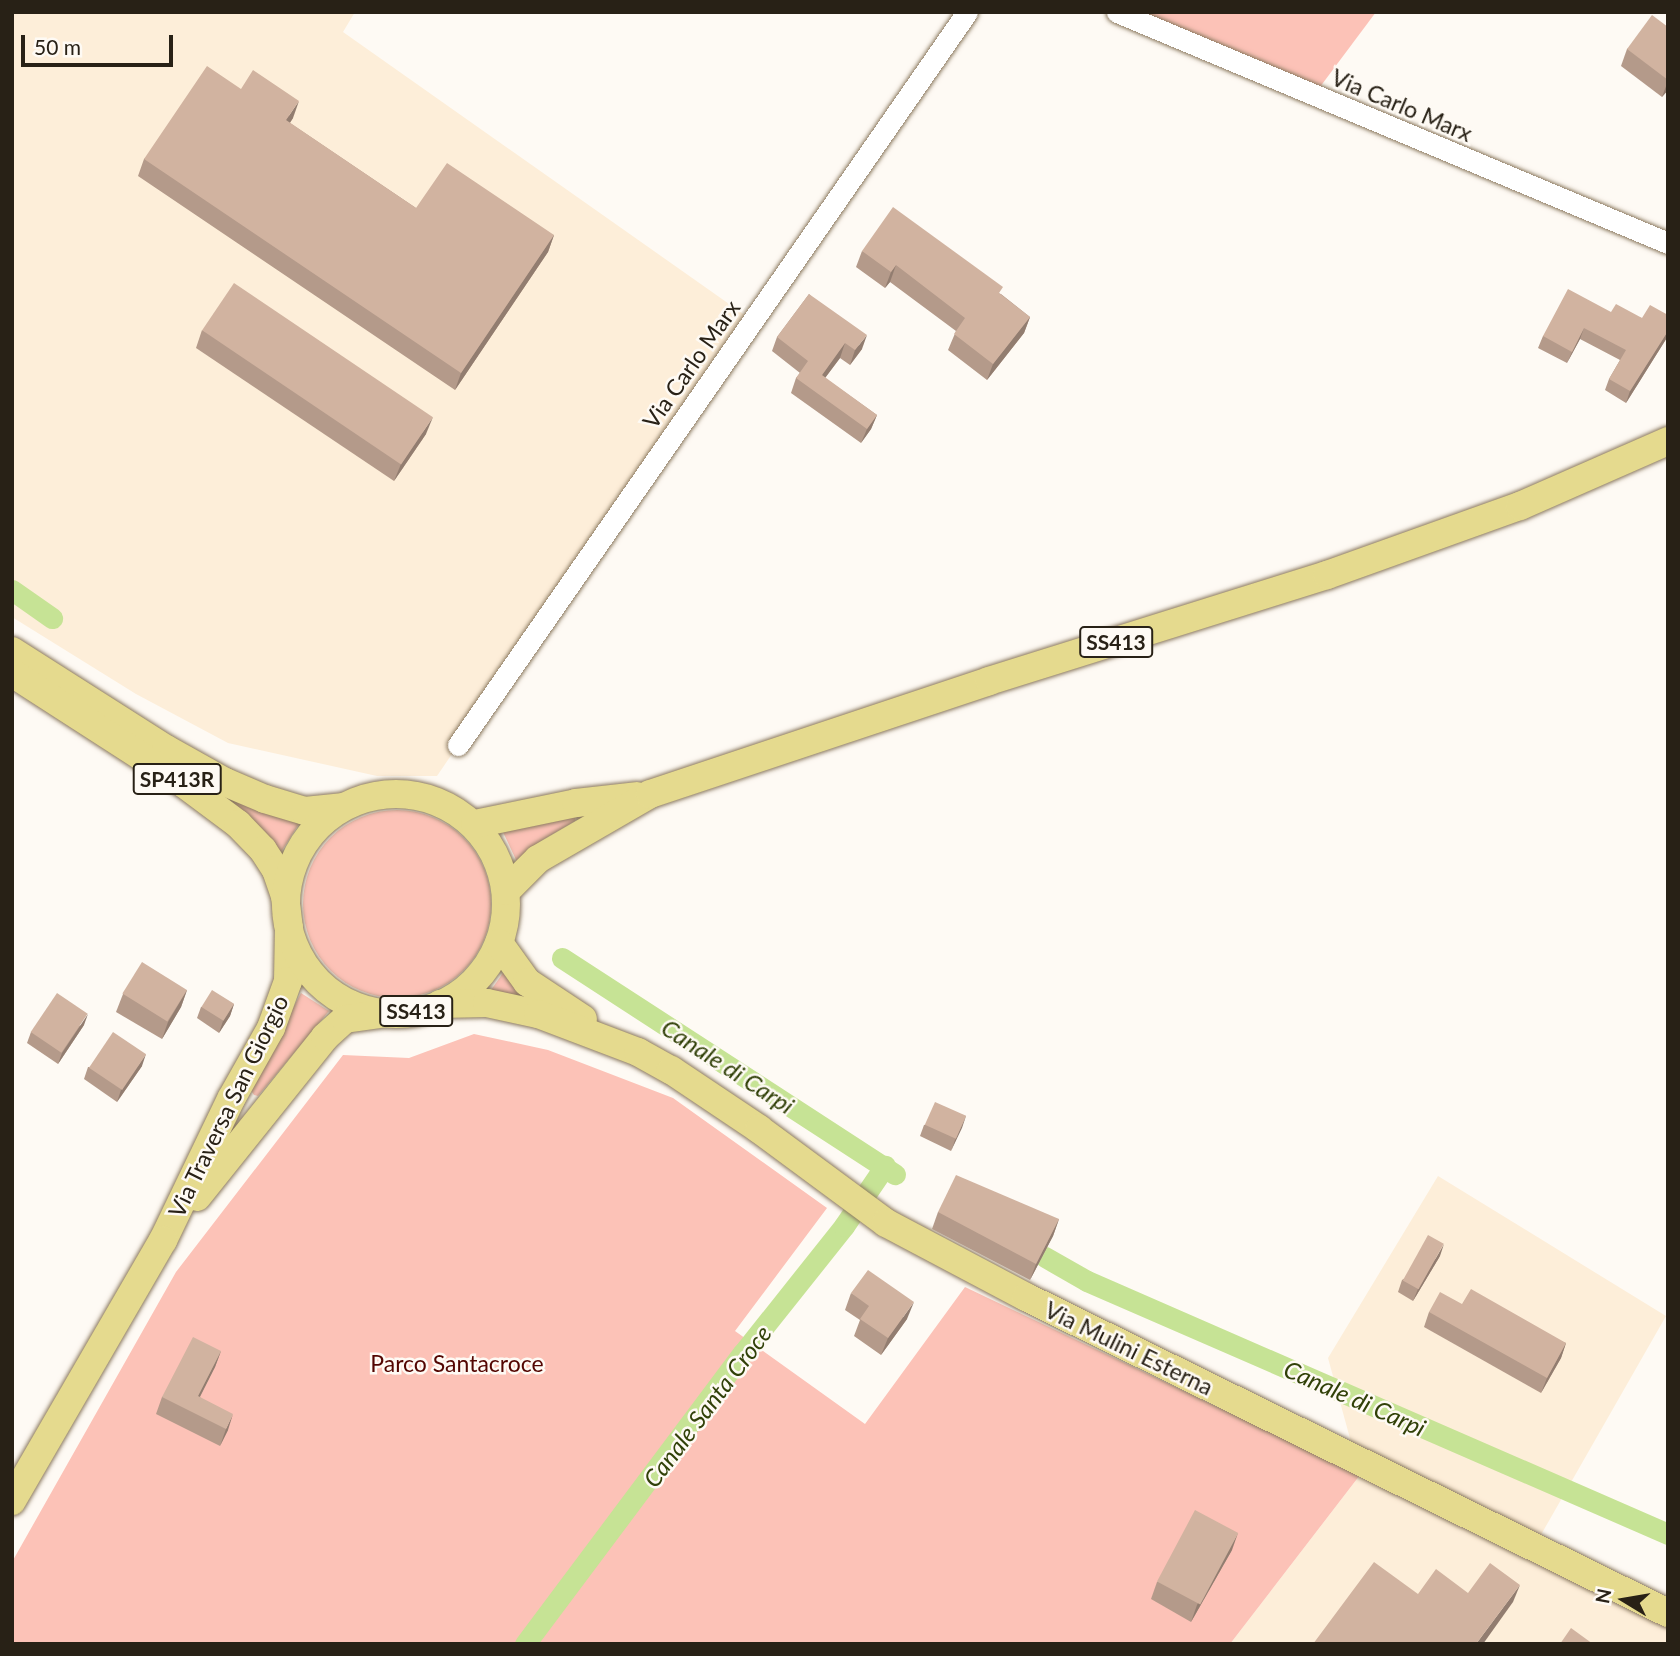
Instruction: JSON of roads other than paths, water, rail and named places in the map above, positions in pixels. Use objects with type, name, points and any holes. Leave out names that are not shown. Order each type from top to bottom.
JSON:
[{"type":"main road","name":"SS413","points":[[475,824],[576,803],[650,794],[964,690],[1327,575],[1520,506],[1668,441]]},
{"type":"main road","name":"SP413R","points":[[12,651],[166,749],[225,782],[265,799],[305,811],[345,807]]},
{"type":"main road","name":"SP413R","points":[[12,673],[183,783],[238,824],[263,850],[276,870],[285,896],[289,928]]},
{"type":"main road","name":"SS413","points":[[506,891],[538,859],[650,794]]},
{"type":"main road","name":"SS413","points":[[413,795],[444,805],[475,824],[496,855],[506,891],[506,918],[499,943],[478,976],[465,990],[440,1004],[417,1011],[393,1013],[353,1004],[319,981],[306,965],[289,928],[286,900],[290,871],[302,845],[320,822],[345,807],[377,796],[413,795]]},
{"type":"main road","name":"Via Traversa San Giorgio","points":[[12,1502],[163,1240],[231,1099],[271,1028],[288,981],[289,928]]},
{"type":"main road","name":"Via Mulini Esterna","points":[[499,943],[527,982],[614,1041],[671,1070],[887,1223],[1026,1297],[1668,1613]]},
{"type":"main road","name":"Via Mulini Esterna","points":[[440,1004],[487,1003],[538,1014],[614,1041]]},
{"type":"main road","name":"Via Traversa San Giorgio","points":[[163,1240],[325,1037],[345,1019],[393,1013]]},
{"type":"street","name":"Via Carlo Marx","points":[[458,745],[967,12]]},
{"type":"street","name":"Via Carlo Marx","points":[[1117,12],[1668,243]]},
{"type":"waterway","name":"Canale di Carpi","points":[[12,590],[52,618]]},
{"type":"waterway","name":"Canale di Carpi","points":[[562,958],[895,1174]]},
{"type":"waterway","name":"Canale Santa Croce","points":[[525,1644],[743,1353],[844,1226],[885,1166]]},
{"type":"waterway","name":"Canale di Carpi","points":[[1045,1257],[1087,1281],[1668,1534]]},
{"type":"park label","name":"Parco Santacroce","points":[[457,1363]]}]
